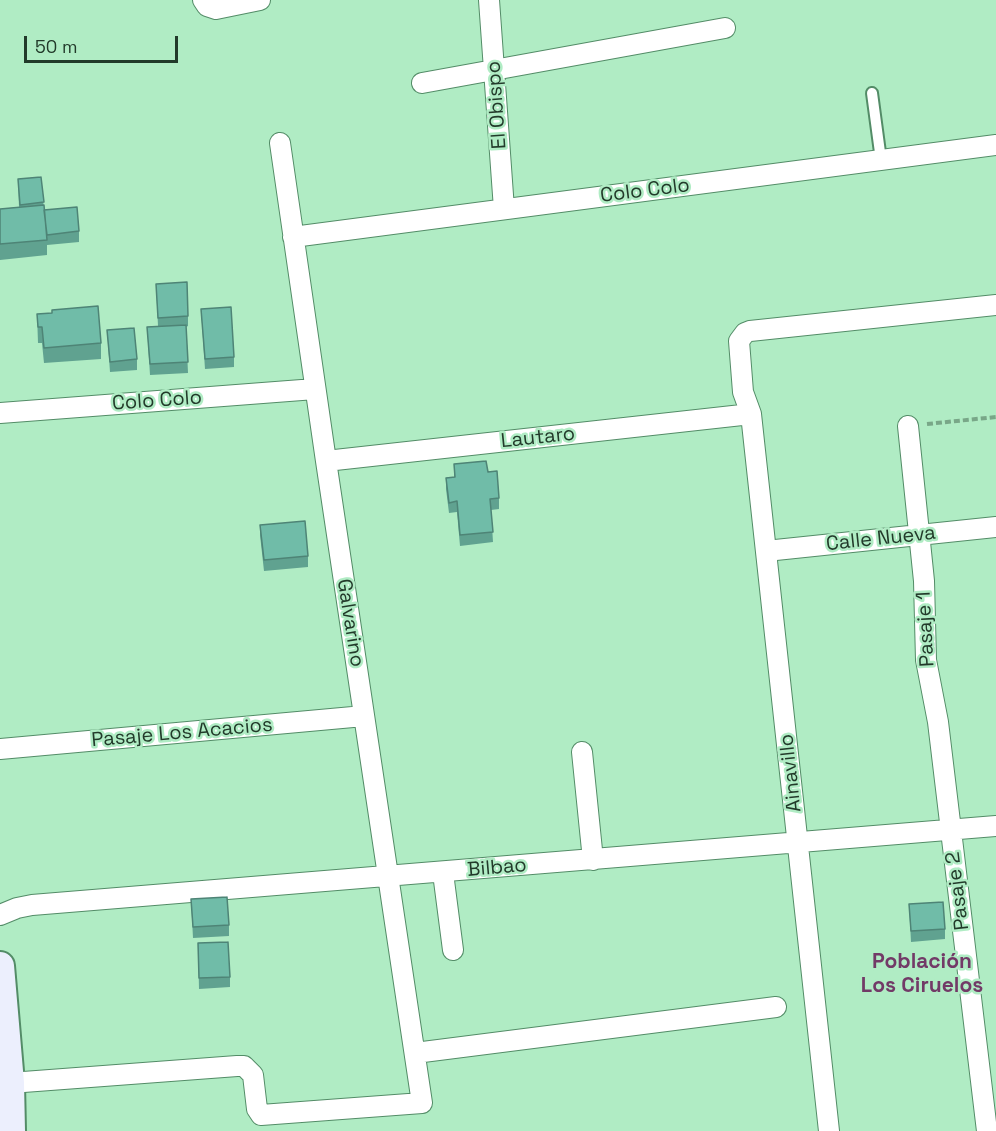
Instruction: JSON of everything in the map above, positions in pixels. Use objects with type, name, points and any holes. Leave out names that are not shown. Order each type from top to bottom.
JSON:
[{"type":"main road","points":[[0,966],[10,1083],[11,1131]]},
{"type":"street","points":[[203,0],[207,6],[216,9],[260,0]]},
{"type":"street","name":"El Obispo","points":[[489,0],[504,209]]},
{"type":"street","points":[[422,83],[725,28]]},
{"type":"street","name":"Galvarino","points":[[10,1083],[244,1066],[253,1075],[257,1109],[261,1114],[267,1116],[422,1103],[280,144]]},
{"type":"street","name":"Colo Colo","points":[[293,237],[996,145]]},
{"type":"street","name":"Ainavillo","points":[[829,1131],[751,414],[743,392],[738,346],[741,337],[750,331],[996,305]]},
{"type":"street","name":"Colo Colo","points":[[0,413],[315,388]]},
{"type":"street","name":"Lautaro","points":[[326,461],[751,414]]},
{"type":"street","name":"Pasaje 1","points":[[909,426],[924,591],[927,667],[938,722],[951,830]]},
{"type":"street","name":"Calle Nueva","points":[[766,551],[996,527]]},
{"type":"street","name":"Pasaje Los Acacios","points":[[0,749],[364,716]]},
{"type":"street","points":[[582,752],[593,860]]},
{"type":"street","name":"Bilbao","points":[[0,915],[32,905],[996,826]]},
{"type":"street","name":"Pasaje 2","points":[[951,830],[987,1131]]},
{"type":"street","points":[[443,873],[453,950]]},
{"type":"street","points":[[415,1053],[776,1007]]},
{"type":"lane","points":[[872,93],[881,160]]},
{"type":"path","points":[[909,426],[996,417]]},
{"type":"building","points":[[41,177],[44,202],[20,205],[18,179]]},
{"type":"building","points":[[44,205],[47,240],[0,244],[0,209]]},
{"type":"building","points":[[77,207],[79,231],[47,235],[44,210]]},
{"type":"building","points":[[187,282],[188,316],[158,318],[156,284]]},
{"type":"building","points":[[98,306],[101,343],[44,348],[42,327],[38,327],[37,314],[52,313],[52,310]]},
{"type":"building","points":[[231,307],[234,357],[205,359],[201,309]]},
{"type":"building","points":[[186,325],[188,362],[150,364],[147,327]]},
{"type":"building","points":[[134,328],[137,359],[110,362],[107,330]]},
{"type":"building","points":[[486,461],[488,472],[497,471],[499,498],[490,499],[493,532],[460,535],[457,501],[449,503],[446,478],[455,477],[454,464]]},
{"type":"building","points":[[305,521],[308,556],[264,560],[260,525]]},
{"type":"building","points":[[227,897],[229,925],[193,927],[191,899]]},
{"type":"building","points":[[943,902],[945,929],[911,931],[909,904]]},
{"type":"building","points":[[228,942],[230,977],[199,978],[198,943]]},
{"type":"district","name":"Población Los Ciruelos","points":[[922,974]]}]
